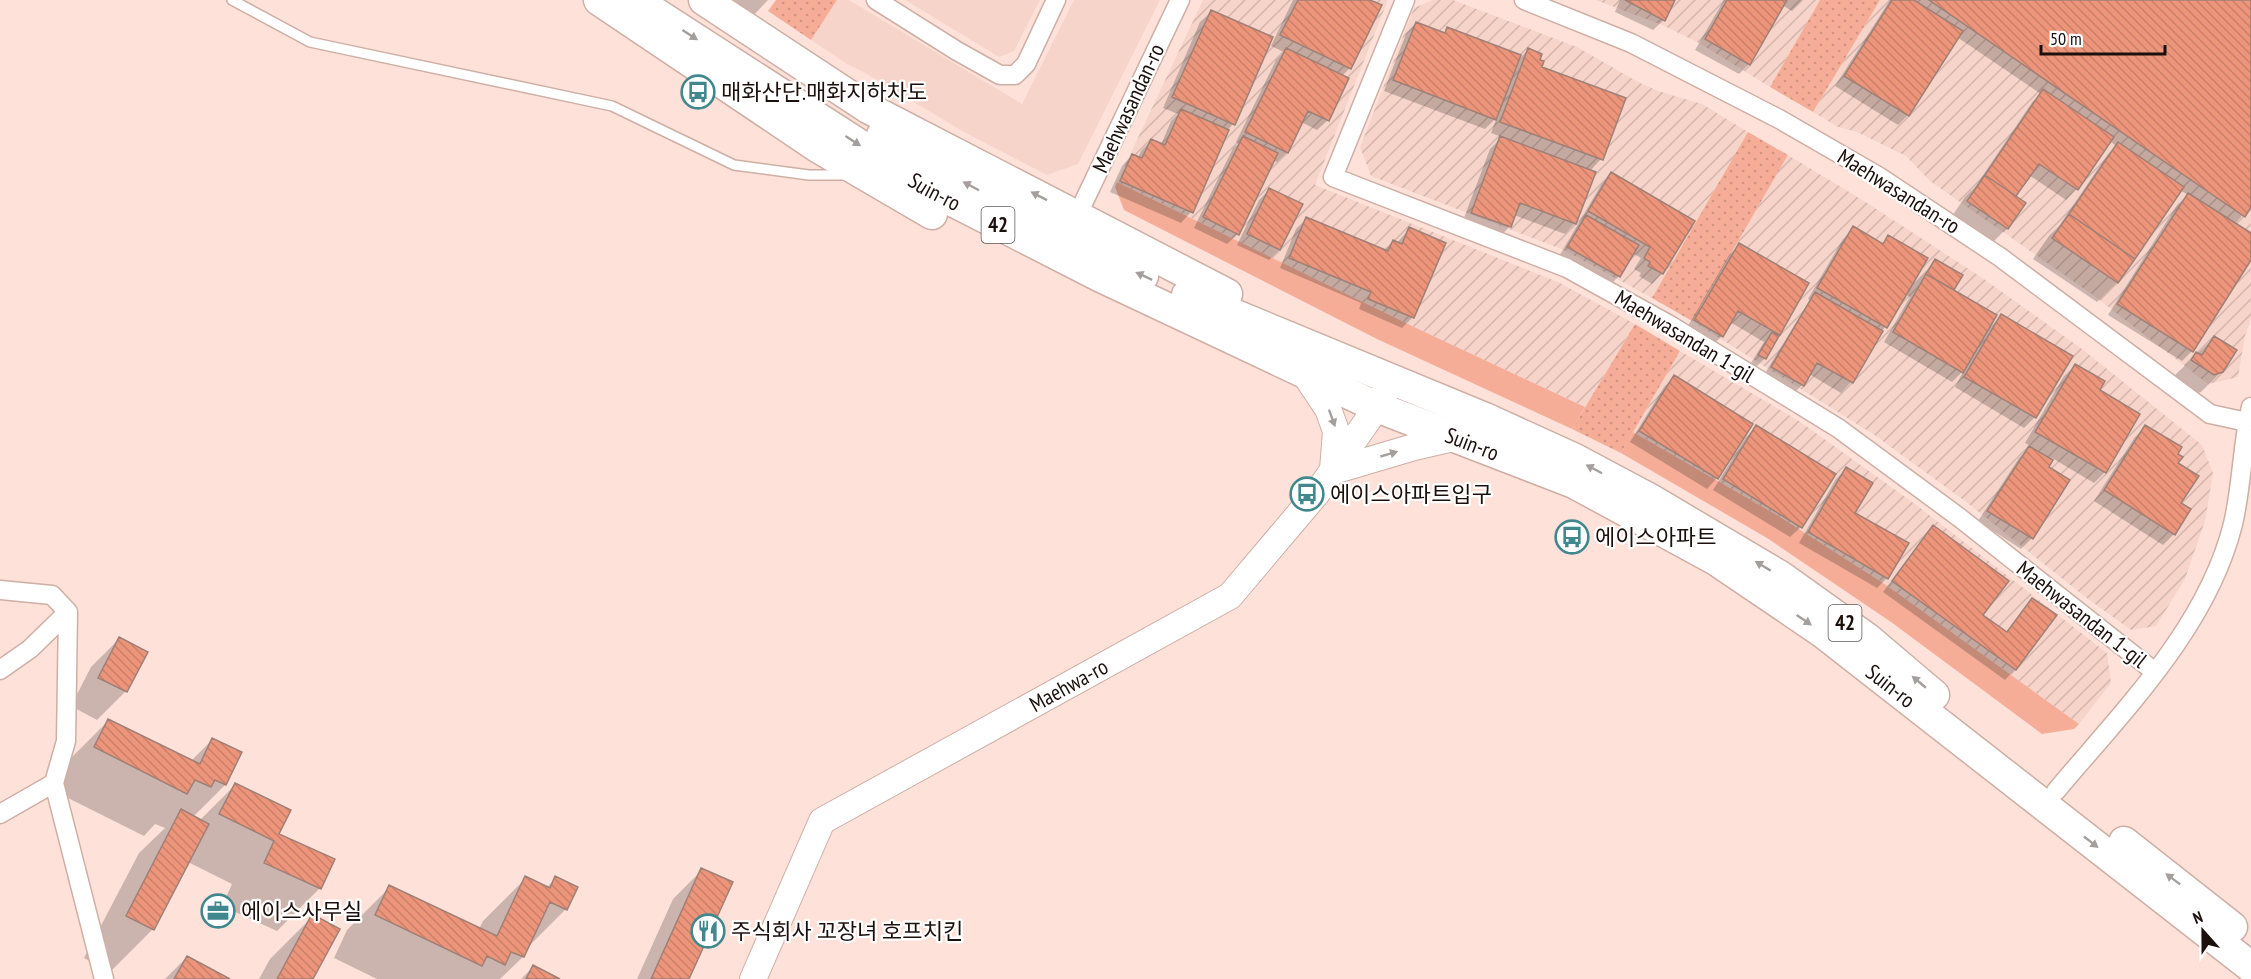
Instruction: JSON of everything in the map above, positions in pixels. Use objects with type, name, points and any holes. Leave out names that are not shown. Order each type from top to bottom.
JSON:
[{"type":"main road","points":[[599,0],[630,7],[810,142],[917,206],[1032,264],[1245,365],[1307,360]]},
{"type":"main road","name":"Suin-ro","points":[[672,0],[927,163],[1141,275],[1224,312],[1307,360],[1377,407],[1574,483],[1716,560],[1822,632],[2245,962]]},
{"type":"main road","points":[[704,0],[867,108],[1273,318],[1307,360]]},
{"type":"main road","name":"Suin-ro","points":[[630,7],[925,187],[1099,276],[1307,360],[1392,380],[1485,418],[1575,459],[1650,499],[1780,576],[1868,639],[1999,748],[2184,887],[2245,962]]},
{"type":"street","points":[[876,0],[1000,75],[1015,75],[1026,64],[1056,0]]},
{"type":"street","name":"Maehwasandan-ro","points":[[1077,216],[1180,0]]},
{"type":"street","name":"Maehwasandan 1-gil","points":[[1405,0],[1333,177],[1567,268],[1668,324],[1839,428],[1960,518],[2155,672]]},
{"type":"street","name":"Maehwasandan-ro","points":[[1524,0],[1631,43],[1781,120],[1878,176],[2000,257],[2210,414],[2249,415],[2233,523],[2215,579],[2190,624],[2155,672],[2056,791]]},
{"type":"street","points":[[1307,360],[1336,431],[1333,471],[1457,437]]},
{"type":"street","name":"Maehwa-ro","points":[[753,979],[822,821],[1230,596],[1317,493],[1377,407],[1392,380]]},
{"type":"street","points":[[0,590],[52,595],[68,612],[66,741],[54,783],[104,979]]},
{"type":"street","points":[[0,670],[30,649],[68,612]]},
{"type":"street","points":[[0,814],[54,783]]},
{"type":"lane","points":[[232,0],[310,42],[612,106],[734,165],[809,175],[866,176]]},
{"type":"shaded area","points":[[776,0],[837,0],[811,40],[768,11]]},
{"type":"shaded area","points":[[837,0],[849,0],[1022,104],[1074,0],[1160,0],[1078,164],[1047,175],[964,132],[847,64],[811,40]]},
{"type":"shaded area","points":[[905,0],[1040,0],[1014,51],[999,57]]},
{"type":"shaded area","points":[[1203,0],[1388,0],[1315,185],[1558,282],[1635,324],[1585,407],[1414,327],[1117,182]]},
{"type":"shaded area","points":[[1433,0],[1453,0],[1577,47],[1638,82],[1658,91],[1702,104],[1748,132],[1652,298],[1564,250],[1371,176],[1360,147],[1414,8]]},
{"type":"shaded area","points":[[1596,0],[1820,0],[1770,87],[1699,43],[1662,25]]},
{"type":"shaded area","points":[[1820,0],[1880,0],[1813,112],[1770,87]]},
{"type":"shaded area","points":[[1880,0],[2251,0],[2251,319],[2245,336],[2238,377],[2208,384],[2093,295],[1930,181],[1906,156],[1857,132],[1838,127],[1813,112]]},
{"type":"shaded area","points":[[1748,132],[1788,155],[1692,321],[1652,298]]},
{"type":"shaded area","points":[[1788,155],[1981,277],[2082,349],[2202,445],[2213,473],[2205,521],[2185,579],[2156,626],[2131,630],[2084,596],[1965,501],[1873,434],[1692,321]]},
{"type":"shaded area","points":[[1117,182],[1414,327],[1585,407],[1572,429],[1377,339],[1124,210],[1115,187]]},
{"type":"shaded area","points":[[1635,324],[1680,351],[1621,453],[1572,429]]},
{"type":"shaded area","points":[[1680,351],[1799,421],[1915,504],[2107,653],[2111,683],[2079,724],[1886,585],[1780,517],[1633,432]]},
{"type":"shaded area","points":[[1633,432],[1780,517],[1886,585],[2079,724],[2074,729],[2042,734],[1891,622],[1767,538],[1621,453]]},
{"type":"building","points":[[1298,0],[1370,0],[1382,5],[1351,69],[1280,35]]},
{"type":"building","points":[[1625,0],[1675,0],[1665,21]]},
{"type":"building","points":[[1727,0],[1787,0],[1750,65],[1705,39]]},
{"type":"building","points":[[1892,0],[1914,0],[1963,31],[1909,116],[1844,76]]},
{"type":"building","points":[[1929,0],[2251,0],[2251,207],[2245,217]]},
{"type":"building","points":[[1211,10],[1273,37],[1235,125],[1172,97]]},
{"type":"building","points":[[1416,22],[1445,33],[1447,27],[1521,55],[1496,120],[1393,80]]},
{"type":"building","points":[[1286,48],[1349,78],[1329,121],[1308,111],[1288,153],[1245,132]]},
{"type":"building","points":[[1528,48],[1542,54],[1540,60],[1544,61],[1542,67],[1626,98],[1603,160],[1500,122]]},
{"type":"building","points":[[2043,89],[2114,137],[2078,190],[2039,164],[2016,196],[1985,175]]},
{"type":"building","points":[[1181,109],[1229,130],[1193,213],[1120,181],[1132,154],[1142,158],[1151,139],[1165,145]]},
{"type":"building","points":[[1243,136],[1278,153],[1239,235],[1203,217]]},
{"type":"building","points":[[1500,136],[1596,172],[1576,224],[1520,203],[1511,227],[1471,213]]},
{"type":"building","points":[[2118,142],[2184,187],[2135,259],[2069,214]]},
{"type":"building","points":[[1611,172],[1695,221],[1663,274],[1648,266],[1650,262],[1644,258],[1650,247],[1588,211]]},
{"type":"building","points":[[1985,175],[2026,203],[2008,229],[1967,201]]},
{"type":"building","points":[[1269,188],[1303,204],[1280,250],[1247,234]]},
{"type":"building","points":[[2188,193],[2251,233],[2251,260],[2193,352],[2117,304]]},
{"type":"building","points":[[2069,214],[2135,259],[2118,283],[2052,238]]},
{"type":"building","points":[[1586,215],[1639,245],[1620,277],[1567,247]]},
{"type":"building","points":[[1306,217],[1388,251],[1393,240],[1402,244],[1409,227],[1446,243],[1414,318],[1368,299],[1371,292],[1289,258]]},
{"type":"building","points":[[1853,226],[1883,244],[1888,235],[1928,258],[1887,328],[1817,288]]},
{"type":"building","points":[[1739,243],[1809,283],[1780,335],[1738,311],[1723,337],[1694,320]]},
{"type":"building","points":[[1935,259],[1963,275],[1954,290],[1926,274]]},
{"type":"building","points":[[1926,274],[1997,315],[1963,373],[1893,332]]},
{"type":"building","points":[[1815,292],[1883,331],[1853,383],[1817,363],[1804,386],[1771,367]]},
{"type":"building","points":[[2001,314],[2073,356],[2036,418],[1964,377]]},
{"type":"building","points":[[1772,332],[1779,336],[1766,359],[1758,355]]},
{"type":"building","points":[[2214,336],[2237,350],[2223,372],[2214,375],[2191,360],[2196,352],[2202,355]]},
{"type":"building","points":[[2075,364],[2105,381],[2100,390],[2140,414],[2106,473],[2035,432]]},
{"type":"building","points":[[1674,375],[1753,424],[1718,479],[1639,431]]},
{"type":"building","points":[[1756,425],[1836,474],[1802,528],[1723,479]]},
{"type":"building","points":[[2145,425],[2182,447],[2178,454],[2183,457],[2178,463],[2199,476],[2181,503],[2191,509],[2175,535],[2104,490]]},
{"type":"building","points":[[2029,446],[2053,460],[2049,467],[2070,480],[2033,539],[1987,511]]},
{"type":"building","points":[[1846,467],[1873,483],[1855,513],[1909,543],[1888,579],[1808,532]]},
{"type":"building","points":[[1933,525],[2009,581],[1983,615],[2007,632],[2032,598],[2057,615],[2016,670],[1892,581]]},
{"type":"building","points":[[119,637],[148,652],[127,692],[98,678]]},
{"type":"building","points":[[108,719],[200,764],[212,738],[242,752],[226,785],[215,780],[211,787],[195,780],[187,794],[94,747]]},
{"type":"building","points":[[235,783],[291,810],[279,834],[335,859],[321,889],[264,863],[274,841],[219,814]]},
{"type":"building","points":[[181,809],[209,824],[154,930],[126,916]]},
{"type":"building","points":[[701,868],[733,882],[689,979],[651,979]]},
{"type":"building","points":[[525,876],[550,888],[555,876],[578,887],[567,910],[550,902],[524,957],[511,952],[505,965],[487,956],[482,966],[375,915],[389,885],[497,936]]},
{"type":"building","points":[[312,914],[340,929],[313,979],[277,979]]},
{"type":"building","points":[[187,956],[230,979],[174,979]]},
{"type":"building","points":[[533,965],[560,979],[526,979]]},
{"type":"place","name":"매화산단.매화지하차도","points":[[698,92]]},
{"type":"place","name":"에이스아파트입구","points":[[1307,494]]},
{"type":"place","name":"에이스아파트","points":[[1572,537]]},
{"type":"place","name":"에이스사무실","points":[[218,911]]},
{"type":"place","name":"주식회사 꼬장녀 호프치킨","points":[[708,931]]}]
